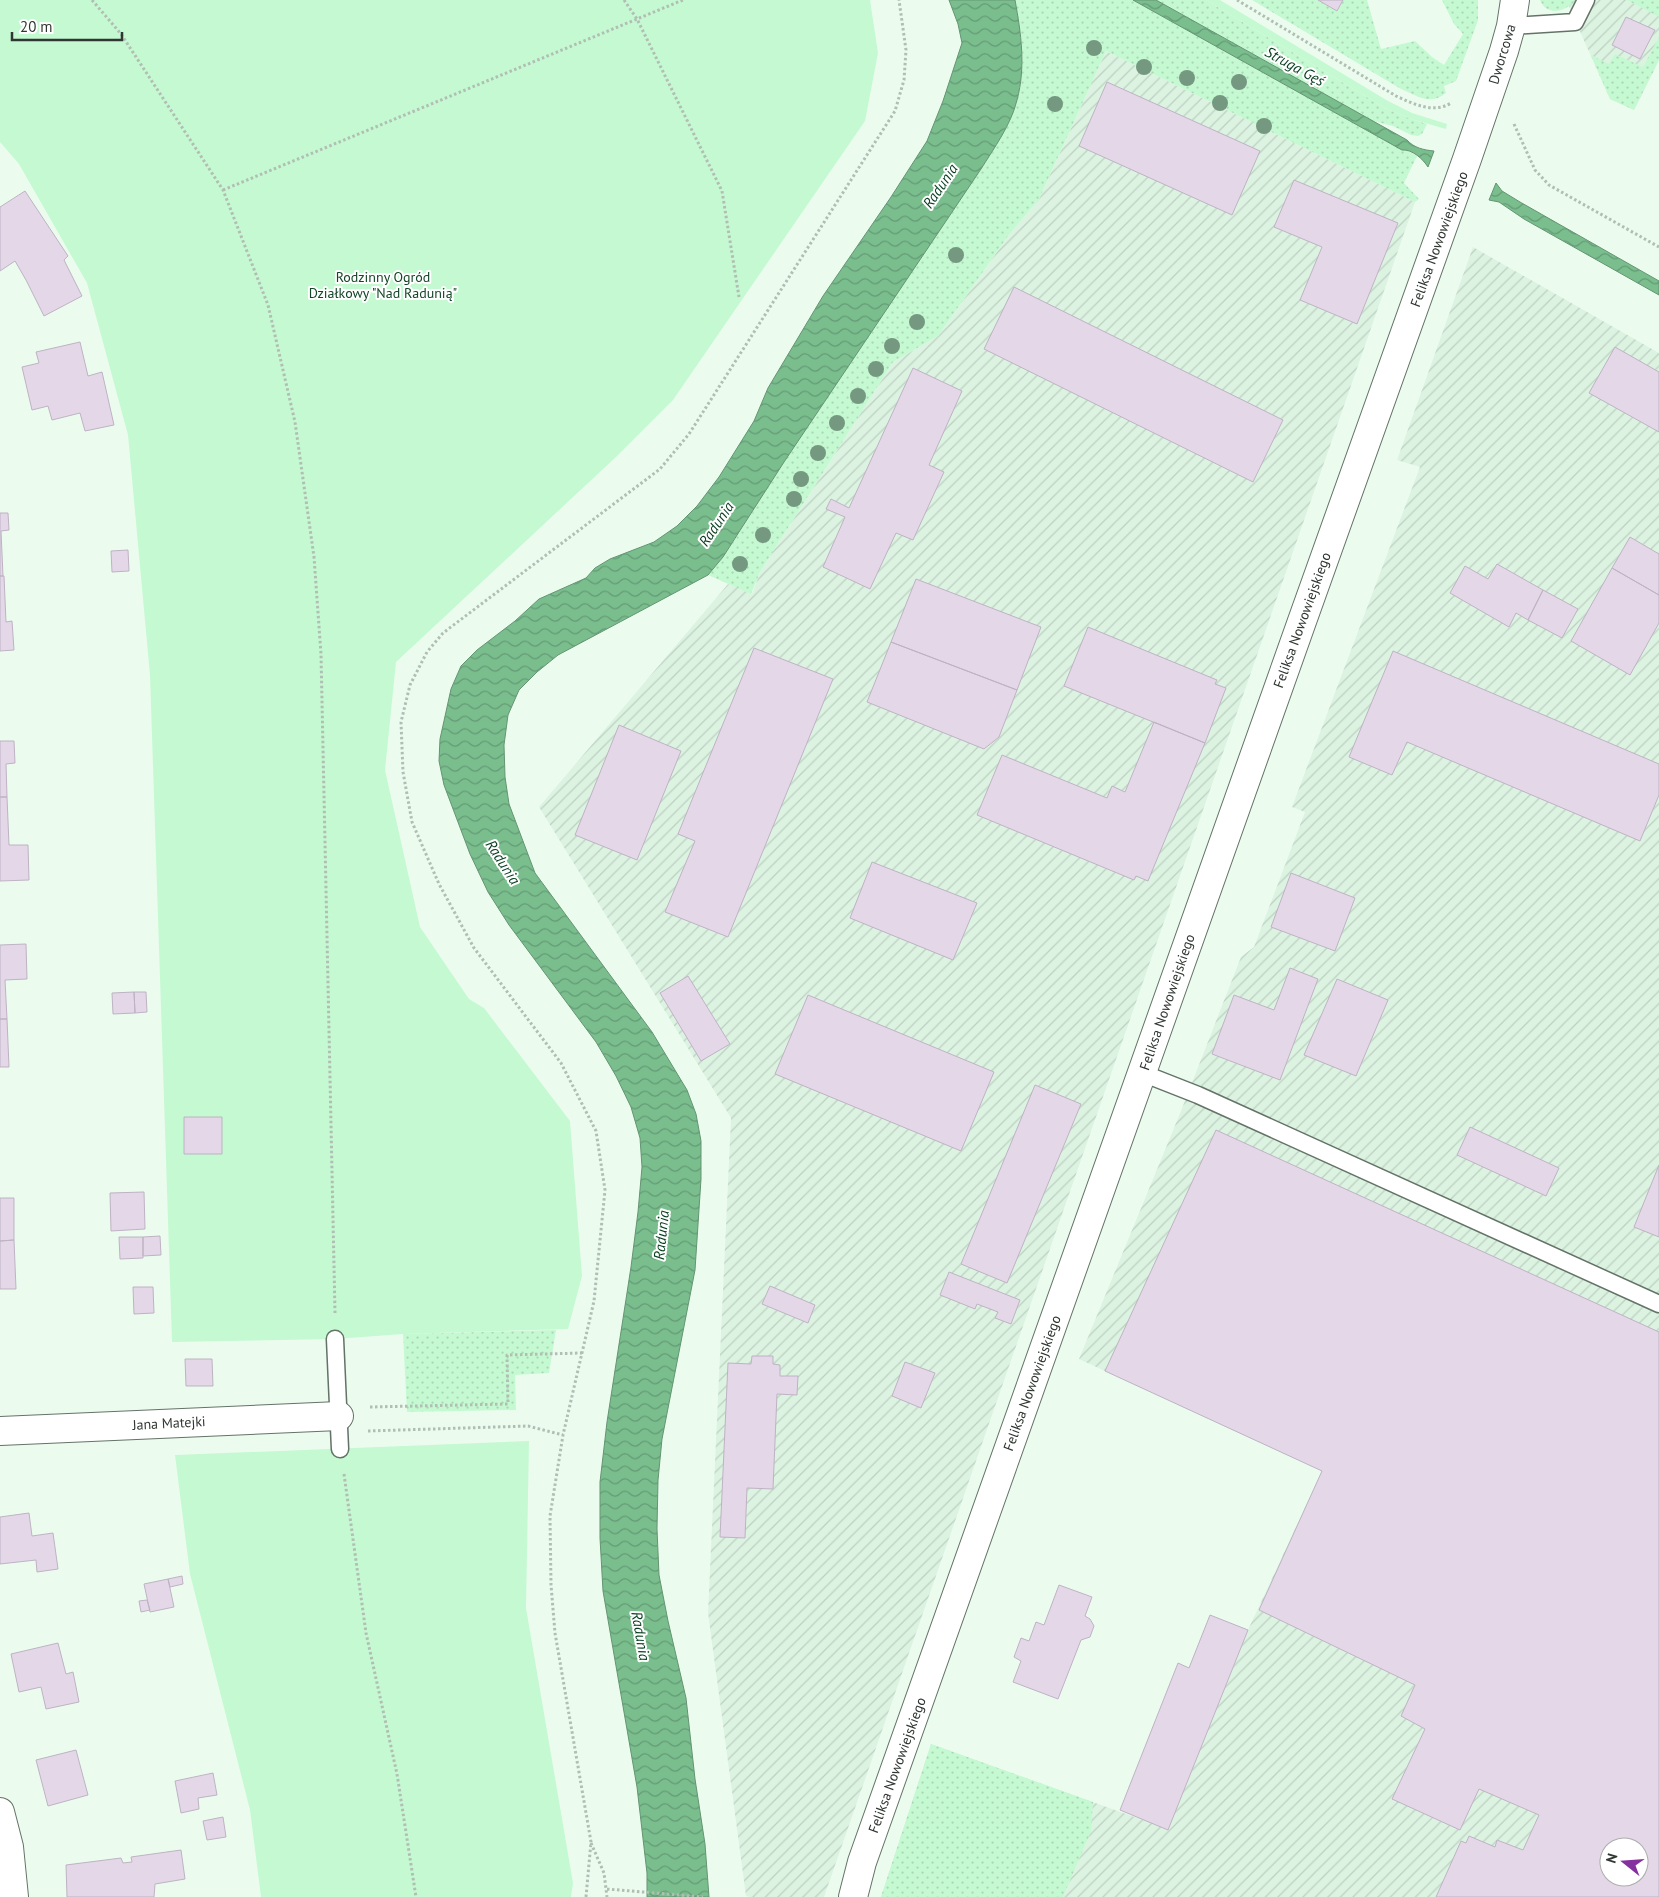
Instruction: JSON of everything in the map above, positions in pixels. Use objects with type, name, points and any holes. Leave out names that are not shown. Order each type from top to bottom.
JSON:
[{"type":"street","name":"Dworcowa","points":[[1485,107],[1511,26],[1515,0]]},
{"type":"street","name":"Feliksa Nowowiejskiego","points":[[853,1897],[869,1843],[1485,107]]},
{"type":"street","name":"Jana Matejki","points":[[0,1431],[339,1411]]},
{"type":"street","points":[[0,1812],[9,1847],[14,1897]]},
{"type":"lane","points":[[1511,26],[1575,22],[1586,0]]},
{"type":"lane","points":[[1142,1073],[1198,1096],[1659,1304]]},
{"type":"lane","points":[[336,1339],[340,1449]]},
{"type":"path","points":[[92,0],[121,34],[223,190],[268,305],[295,422],[314,558],[321,654],[336,1339]]},
{"type":"path","points":[[624,0],[637,19],[722,191],[739,297]]},
{"type":"path","points":[[223,190],[682,0]]},
{"type":"path","points":[[607,1897],[604,1873],[591,1842],[555,1633],[550,1555],[550,1516],[563,1435],[594,1301],[605,1190],[596,1131],[561,1063],[474,948],[439,884],[412,822],[403,772],[401,722],[410,685],[427,652],[443,633],[660,469],[689,434],[895,112],[904,80],[906,50],[899,0]]},
{"type":"path","points":[[1236,0],[1396,96],[1415,104],[1432,108],[1442,108],[1460,98],[1485,107],[1511,120],[1535,170],[1549,186],[1659,247]]},
{"type":"path","points":[[339,1411],[508,1404],[507,1355],[582,1354]]},
{"type":"path","points":[[340,1449],[366,1633],[397,1774],[416,1897]]},
{"type":"path","points":[[586,1897],[591,1842]]},
{"type":"path","points":[[607,1889],[703,1897]]},
{"type":"shaded area","points":[[1566,0],[1659,0],[1659,60],[1634,110],[1610,99]]},
{"type":"shaded area","points":[[1106,51],[1415,202],[824,1897],[750,1897],[746,1896],[708,1613],[731,1118],[539,807],[728,584],[752,594],[760,572],[893,362],[938,336],[1008,236],[1039,199]]},
{"type":"shaded area","points":[[1473,247],[1659,353],[1659,1897],[881,1897],[931,1744],[1168,1829],[1248,1630],[1322,1471],[1079,1359],[1181,1111],[1241,957],[1254,947],[1305,812],[1292,807],[1420,467],[1397,460]]},
{"type":"green space","name":"Rodzinny Ogród Działkowy \"Nad Radunią\"","points":[[0,0],[870,0],[878,53],[865,121],[673,400],[616,457],[396,662],[385,770],[420,927],[469,999],[484,1008],[570,1121],[582,1276],[568,1329],[403,1334],[335,1339],[172,1342],[150,675],[128,435],[87,283],[19,164],[0,142]]},
{"type":"green space","points":[[1015,0],[1133,0],[1402,150],[1417,156],[1404,183],[1419,199],[1415,202],[1106,51],[1039,199],[1008,236],[938,336],[893,362],[760,572],[751,594],[708,575],[742,529],[792,449],[997,145],[1014,109],[1020,88],[1022,63],[1021,37]]},
{"type":"green space","points":[[1156,0],[1206,0],[1385,108],[1427,124],[1422,134],[1418,136],[1411,135],[1393,126],[1373,121]]},
{"type":"green space","points":[[1206,0],[1220,0],[1388,101],[1412,113],[1447,124],[1446,129],[1411,119],[1385,108]]},
{"type":"green space","points":[[1252,0],[1318,0],[1337,11],[1343,0],[1367,0],[1381,49],[1415,41],[1444,65],[1463,34],[1454,24],[1442,0],[1478,0],[1478,20],[1456,81],[1444,86],[1446,93],[1440,97],[1429,99],[1418,97],[1401,89]]},
{"type":"green space","points":[[1540,0],[1575,0],[1562,10],[1552,11],[1547,9]]},
{"type":"green space","points":[[1627,0],[1659,0],[1659,17]]},
{"type":"green space","points":[[1659,37],[1659,60],[1634,110],[1610,99],[1591,55],[1609,64],[1615,54],[1643,67]]},
{"type":"green space","points":[[556,1330],[549,1373],[515,1375],[516,1410],[407,1412],[403,1334]]},
{"type":"green space","points":[[529,1441],[526,1608],[573,1883],[571,1897],[261,1897],[250,1810],[190,1574],[175,1455]]},
{"type":"green space","points":[[931,1744],[1093,1802],[1091,1831],[1063,1897],[881,1897]]},
{"type":"water","name":"Radunia","points":[[949,0],[1015,0],[1022,50],[1020,88],[1011,118],[997,145],[784,462],[723,557],[708,575],[558,655],[519,690],[508,715],[504,745],[505,777],[509,804],[535,873],[652,1032],[687,1090],[696,1114],[701,1141],[701,1179],[695,1270],[662,1439],[658,1480],[657,1529],[659,1575],[686,1698],[695,1779],[705,1844],[709,1897],[647,1897],[647,1873],[637,1787],[603,1591],[600,1538],[600,1482],[638,1212],[642,1167],[640,1138],[631,1107],[596,1042],[509,925],[488,892],[470,854],[444,785],[439,761],[440,739],[451,689],[461,666],[477,650],[515,621],[539,599],[586,578],[595,568],[610,559],[654,542],[677,526],[697,506],[719,477],[754,421],[768,388],[823,296],[927,141],[943,101],[962,43],[958,24]]},
{"type":"water","points":[[1133,0],[1156,0],[1407,140],[1416,147],[1434,151],[1428,167],[1413,153],[1402,150]]},
{"type":"water","points":[[1496,183],[1502,191],[1520,202],[1659,281],[1659,295],[1524,219],[1499,202],[1489,200]]},
{"type":"building","points":[[1318,0],[1343,0],[1337,11]]},
{"type":"building","points":[[1626,17],[1655,30],[1640,59],[1612,45]]},
{"type":"building","points":[[1107,82],[1260,151],[1232,215],[1079,146]]},
{"type":"building","points":[[1294,180],[1398,223],[1357,324],[1300,300],[1322,247],[1274,227]]},
{"type":"building","points":[[25,191],[68,256],[64,260],[82,296],[44,316],[15,261],[0,271],[0,207]]},
{"type":"building","points":[[1014,287],[1283,420],[1253,482],[984,349]]},
{"type":"building","points":[[80,342],[88,376],[102,372],[114,425],[85,431],[80,413],[52,420],[48,406],[32,410],[22,367],[39,363],[36,352]]},
{"type":"building","points":[[1615,347],[1659,372],[1659,432],[1589,393]]},
{"type":"building","points":[[913,368],[962,391],[929,465],[944,472],[913,540],[896,533],[870,589],[823,567],[845,517],[826,509],[831,499],[849,508]]},
{"type":"building","points":[[0,513],[8,513],[9,530],[1,531],[3,576],[0,576]]},
{"type":"building","points":[[1630,537],[1659,554],[1659,595],[1612,568]]},
{"type":"building","points":[[128,550],[129,571],[112,572],[111,551]]},
{"type":"building","points":[[1497,564],[1543,590],[1528,620],[1516,613],[1509,627],[1450,593],[1465,566],[1488,579]]},
{"type":"building","points":[[1612,568],[1659,595],[1659,623],[1630,675],[1571,641]]},
{"type":"building","points":[[0,576],[4,576],[6,622],[12,621],[14,650],[0,651]]},
{"type":"building","points":[[916,579],[1041,627],[1017,690],[891,642]]},
{"type":"building","points":[[1543,590],[1578,609],[1562,638],[1528,620]]},
{"type":"building","points":[[1088,627],[1217,680],[1215,684],[1226,688],[1205,743],[1064,686]]},
{"type":"building","points":[[891,642],[1017,690],[999,737],[984,749],[867,702]]},
{"type":"building","points":[[754,648],[833,679],[728,937],[665,912],[695,841],[678,834]]},
{"type":"building","points":[[1393,651],[1659,764],[1659,795],[1640,841],[1407,742],[1392,775],[1349,757]]},
{"type":"building","points":[[1154,722],[1205,743],[1148,881],[1136,876],[1134,880],[977,815],[1002,755],[1107,798],[1112,786],[1125,792]]},
{"type":"building","points":[[619,725],[681,751],[637,860],[575,835]]},
{"type":"building","points":[[0,741],[14,741],[15,763],[6,764],[7,797],[0,797]]},
{"type":"building","points":[[0,797],[7,797],[9,845],[28,845],[29,880],[0,881]]},
{"type":"building","points":[[872,862],[977,903],[953,960],[850,918]]},
{"type":"building","points":[[1291,873],[1355,898],[1335,951],[1271,927]]},
{"type":"building","points":[[26,944],[27,979],[5,980],[7,1019],[0,1019],[0,945]]},
{"type":"building","points":[[1290,968],[1318,979],[1280,1080],[1212,1054],[1234,995],[1274,1010]]},
{"type":"building","points":[[688,976],[730,1044],[701,1061],[660,993]]},
{"type":"building","points":[[1337,979],[1388,1000],[1356,1076],[1304,1055]]},
{"type":"building","points":[[134,992],[146,992],[147,1012],[135,1013]]},
{"type":"building","points":[[134,992],[135,1013],[113,1014],[112,993]]},
{"type":"building","points":[[808,995],[994,1072],[961,1151],[775,1074]]},
{"type":"building","points":[[0,1019],[7,1019],[9,1067],[0,1067]]},
{"type":"building","points":[[1035,1085],[1081,1104],[1007,1283],[961,1264]]},
{"type":"building","points":[[184,1117],[222,1117],[222,1154],[184,1154]]},
{"type":"building","points":[[1470,1127],[1559,1168],[1546,1196],[1457,1155]]},
{"type":"building","points":[[1216,1130],[1659,1332],[1659,1897],[1436,1897],[1461,1841],[1466,1843],[1469,1836],[1495,1847],[1497,1840],[1523,1850],[1539,1815],[1479,1789],[1460,1830],[1392,1799],[1425,1729],[1401,1716],[1415,1685],[1259,1610],[1322,1471],[1105,1371]]},
{"type":"building","points":[[1659,1165],[1659,1237],[1634,1227]]},
{"type":"building","points":[[144,1192],[145,1229],[111,1231],[110,1193]]},
{"type":"building","points":[[0,1198],[14,1198],[14,1240],[0,1241]]},
{"type":"building","points":[[160,1236],[161,1255],[143,1256],[143,1237]]},
{"type":"building","points":[[119,1237],[143,1237],[143,1258],[120,1259]]},
{"type":"building","points":[[14,1240],[16,1289],[0,1289],[0,1241]]},
{"type":"building","points":[[949,1272],[1020,1300],[1011,1324],[995,1318],[998,1312],[977,1304],[975,1309],[940,1295]]},
{"type":"building","points":[[770,1286],[815,1305],[808,1323],[762,1304]]},
{"type":"building","points":[[133,1287],[153,1287],[154,1313],[134,1314]]},
{"type":"building","points":[[752,1356],[773,1356],[773,1364],[780,1365],[780,1376],[798,1376],[797,1395],[777,1394],[773,1489],[747,1488],[745,1538],[720,1537],[728,1363],[751,1364]]},
{"type":"building","points":[[185,1359],[212,1359],[213,1386],[186,1386]]},
{"type":"building","points":[[905,1362],[935,1373],[921,1408],[892,1396]]},
{"type":"building","points":[[29,1513],[32,1536],[53,1533],[58,1569],[37,1572],[36,1560],[0,1564],[0,1517]]},
{"type":"building","points":[[182,1576],[183,1584],[170,1587],[168,1579]]},
{"type":"building","points":[[168,1579],[174,1607],[150,1612],[144,1584]]},
{"type":"building","points":[[1059,1585],[1092,1597],[1085,1616],[1090,1619],[1094,1626],[1090,1637],[1081,1640],[1058,1699],[1013,1682],[1021,1661],[1014,1657],[1021,1638],[1029,1641],[1036,1622],[1044,1625]]},
{"type":"building","points":[[147,1600],[150,1610],[141,1612],[139,1601]]},
{"type":"building","points":[[1210,1615],[1248,1630],[1168,1830],[1120,1810],[1178,1663],[1189,1668]]},
{"type":"building","points":[[58,1643],[66,1674],[73,1672],[79,1702],[46,1709],[41,1687],[19,1692],[11,1654]]},
{"type":"building","points":[[76,1750],[88,1795],[48,1806],[36,1760]]},
{"type":"building","points":[[213,1773],[217,1795],[198,1798],[199,1809],[181,1813],[175,1781]]},
{"type":"building","points":[[223,1817],[226,1837],[207,1840],[203,1821]]},
{"type":"building","points":[[181,1850],[185,1879],[155,1884],[154,1897],[67,1897],[66,1865],[121,1858],[123,1863],[132,1862],[131,1857]]},
{"type":"water label","name":"Struga Gęś","points":[[1295,66]]}]
